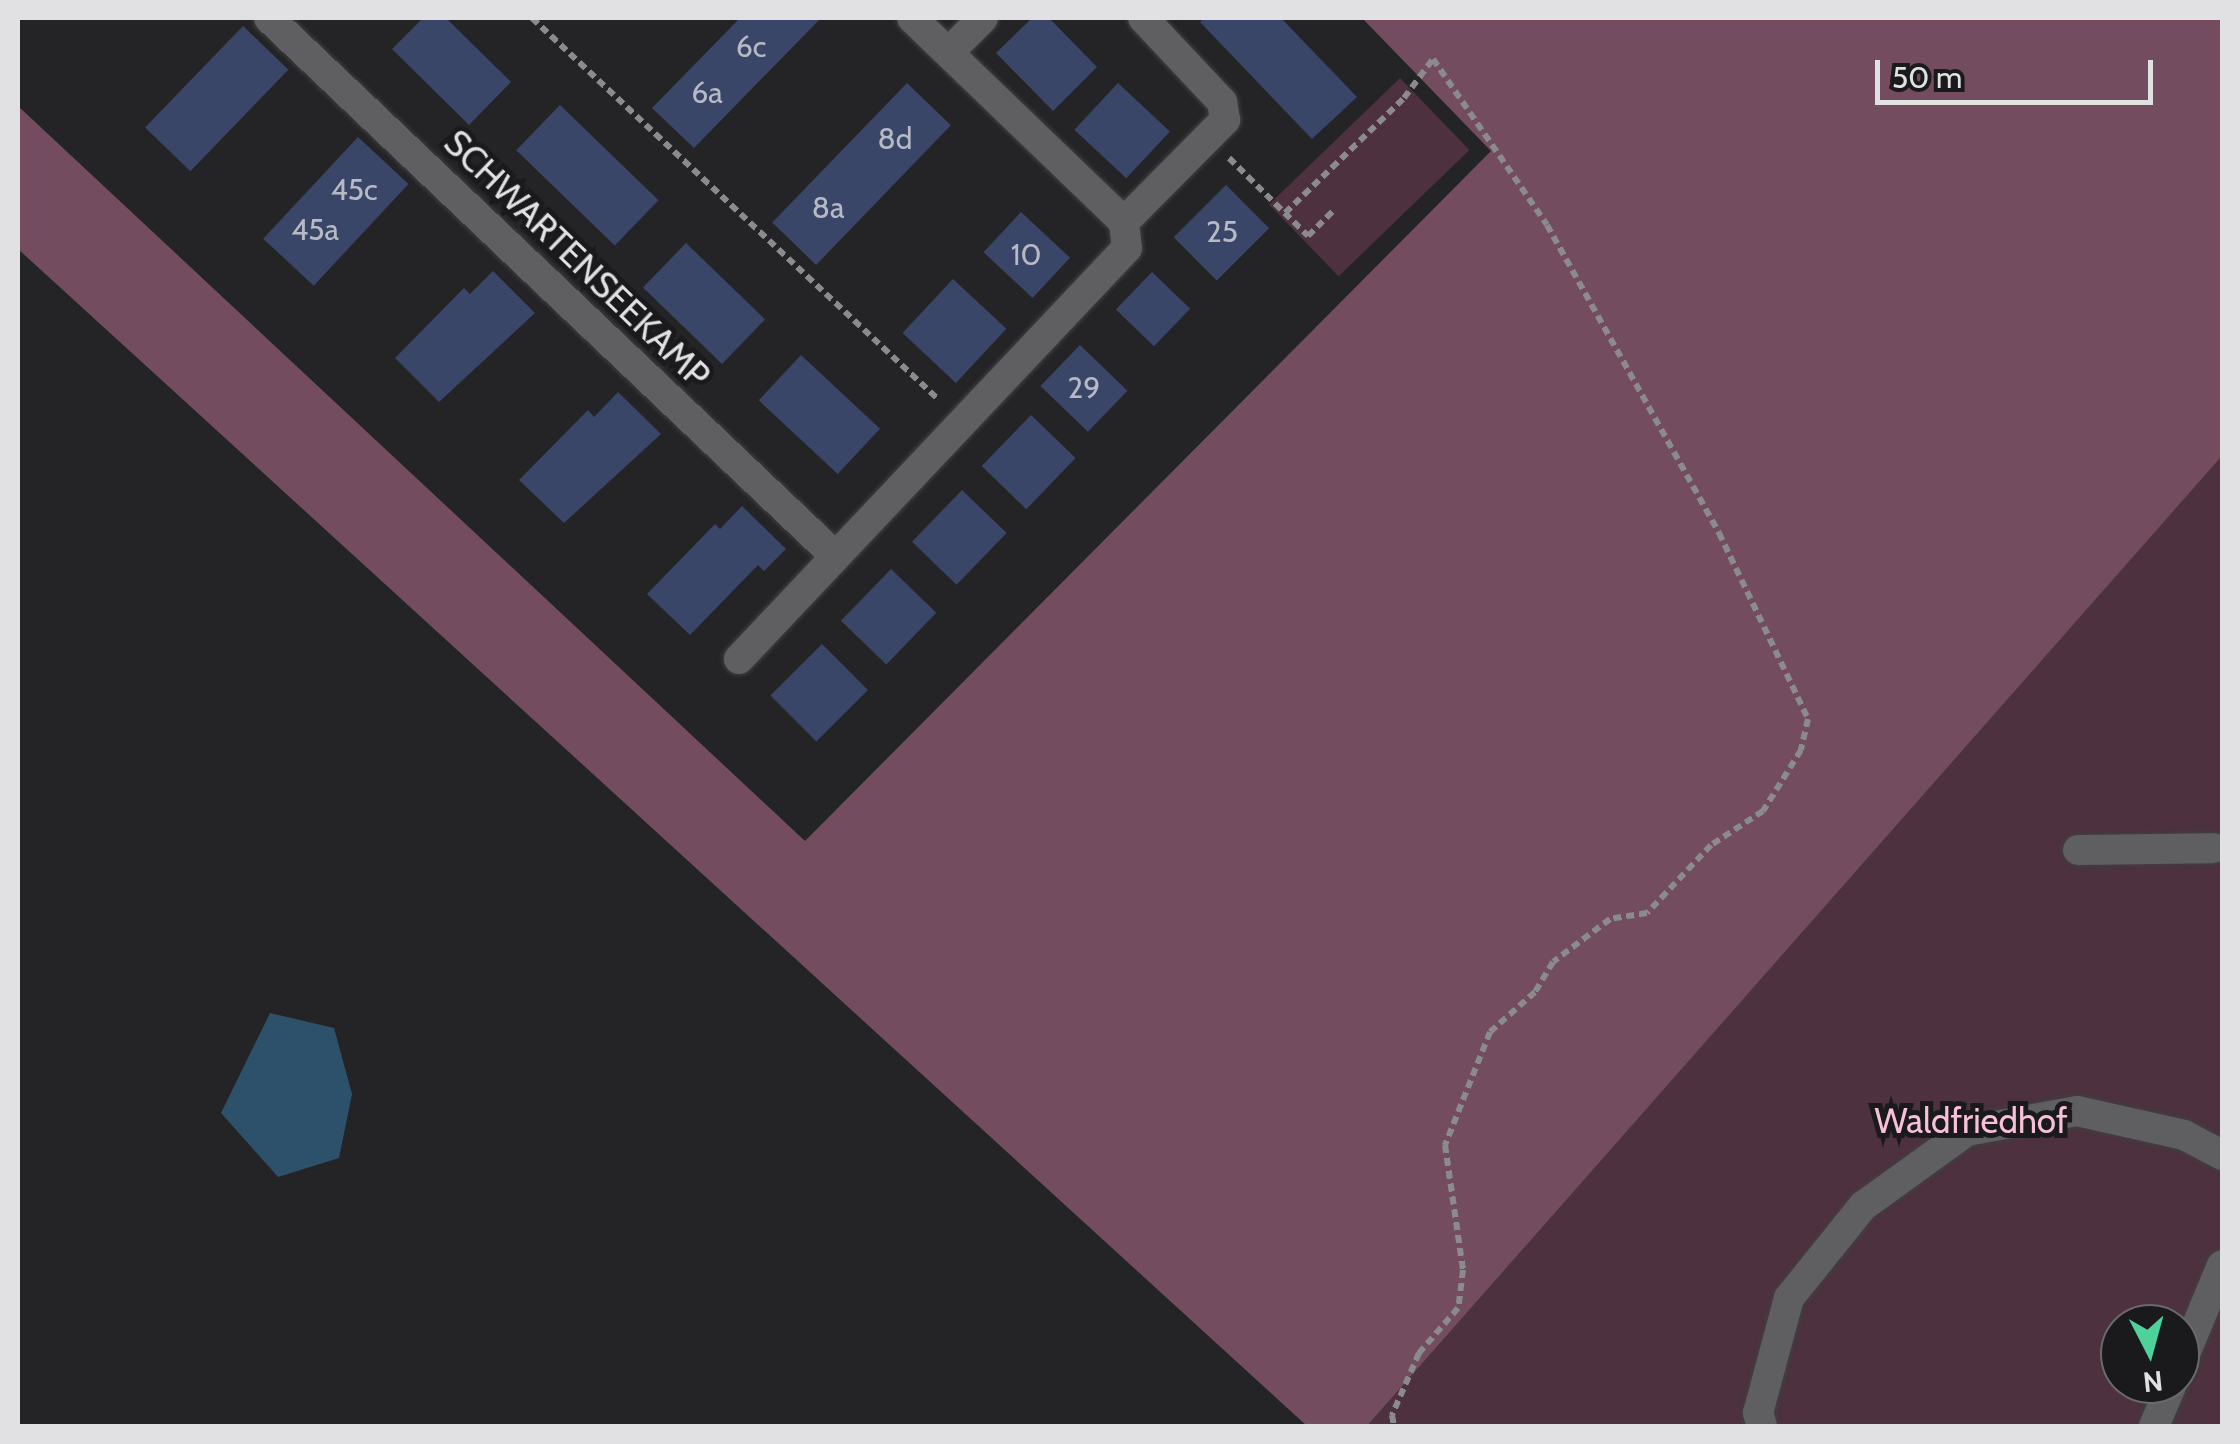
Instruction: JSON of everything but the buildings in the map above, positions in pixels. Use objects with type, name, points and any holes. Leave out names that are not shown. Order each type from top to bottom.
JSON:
[{"type":"street","name":"SCHWARTENSEEKAMP","points":[[269,18],[833,554]]},
{"type":"street","points":[[738,659],[959,419],[1127,248],[1124,222],[912,18]]},
{"type":"street","points":[[949,52],[983,18]]},
{"type":"street","points":[[1124,222],[1226,120],[1222,102],[1143,18]]},
{"type":"street","points":[[2078,850],[2219,849]]},
{"type":"street","points":[[1762,1426],[1758,1413],[1790,1298],[1863,1206],[1967,1130],[2077,1111],[2184,1135],[2222,1156]]},
{"type":"street","points":[[2200,1318],[2222,1266]]},
{"type":"path","points":[[532,18],[959,419]]},
{"type":"path","points":[[1284,213],[1404,98],[1433,60],[1546,225],[1719,533],[1808,719],[1801,750],[1763,811],[1710,845],[1647,912],[1610,919],[1553,962],[1534,992],[1490,1032],[1446,1145],[1462,1270],[1458,1308],[1419,1353],[1392,1415],[1394,1426]]},
{"type":"path","points":[[1211,139],[1308,236],[1335,209]]},
{"type":"green space","points":[[1400,78],[1469,150],[1339,276],[1269,204]]},
{"type":"green space","name":"Waldfriedhof","points":[[2222,456],[2222,1426],[1367,1426]]},
{"type":"shaded area","points":[[1362,18],[2222,18],[2222,456],[1367,1426],[1307,1426],[18,249],[18,106],[805,841],[1491,151]]},
{"type":"water","points":[[270,1013],[334,1028],[352,1094],[339,1158],[278,1177],[221,1113]]}]
